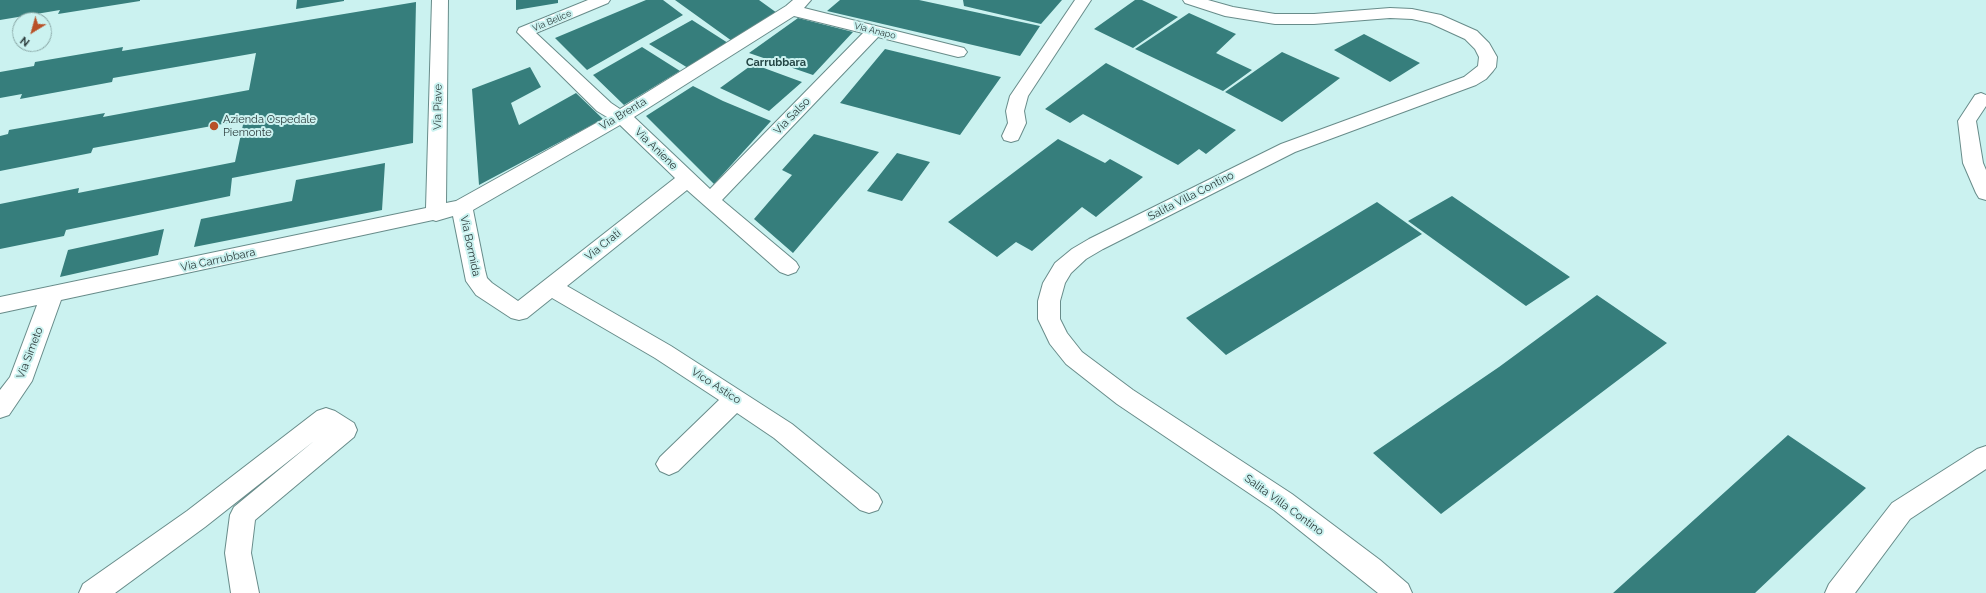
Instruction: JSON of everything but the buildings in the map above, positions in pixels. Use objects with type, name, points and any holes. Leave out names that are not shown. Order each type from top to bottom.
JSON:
[{"type":"street","name":"Via Piave","points":[[436,214],[440,0]]},
{"type":"street","name":"Via Belice","points":[[525,32],[602,0]]},
{"type":"street","points":[[1011,136],[1017,124],[1015,111],[1019,96],[1083,0]]},
{"type":"street","name":"Salita Villa Contino","points":[[1191,0],[1231,12],[1275,19],[1314,19],[1390,13],[1412,14],[1435,19],[1471,36],[1483,47],[1488,57],[1487,67],[1480,75],[1470,81],[1288,148],[1096,244],[1079,254],[1063,268],[1054,283],[1049,301],[1049,319],[1058,338],[1074,358],[1125,397],[1283,502],[1370,569],[1398,593]]},
{"type":"street","name":"Via Brenta","points":[[436,214],[462,207],[620,117],[797,5]]},
{"type":"street","name":"Via Anapo","points":[[797,5],[874,31],[958,52]]},
{"type":"street","name":"Via Salso","points":[[710,201],[874,31]]},
{"type":"street","name":"Via Aniene","points":[[525,32],[604,107],[629,122],[710,201],[788,267]]},
{"type":"street","points":[[1981,99],[1967,121],[1973,163],[1986,193]]},
{"type":"street","name":"Via Crati","points":[[519,312],[687,179]]},
{"type":"street","name":"Via Bormida","points":[[462,207],[477,281],[484,289],[519,312]]},
{"type":"street","name":"Via Carrubbara","points":[[0,306],[436,214]]},
{"type":"street","name":"Vico Astico","points":[[551,287],[663,352],[736,399],[783,431],[870,502]]},
{"type":"street","name":"Via Simeto","points":[[0,408],[20,382],[52,294]]},
{"type":"street","points":[[669,464],[736,399]]},
{"type":"street","points":[[93,593],[196,519],[326,418],[345,430],[243,515],[238,553],[245,593]]},
{"type":"street","points":[[1839,593],[1901,511],[1986,456]]},
{"type":"place","name":"Azienda Ospedale Piemonte","points":[[214,126]]},
{"type":"district","name":"Carrubbara","points":[[776,63]]}]
